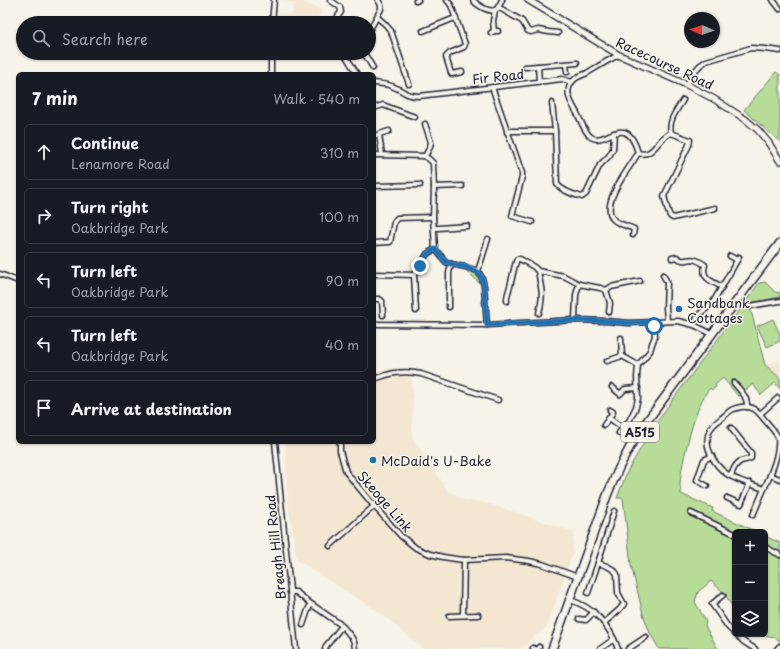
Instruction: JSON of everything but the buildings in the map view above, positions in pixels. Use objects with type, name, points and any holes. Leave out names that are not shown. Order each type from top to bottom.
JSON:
[{"type":"highway","name":"A515","points":[[552,649],[608,493],[630,446],[644,425],[780,243]]},
{"type":"street","points":[[273,16],[274,0]]},
{"type":"street","points":[[330,0],[340,7],[341,12],[338,16]]},
{"type":"street","points":[[378,0],[381,5],[381,9],[377,17],[391,32],[409,84]]},
{"type":"street","points":[[447,0],[451,5],[465,46],[450,54],[446,57],[446,60],[452,74],[462,72]]},
{"type":"street","points":[[473,0],[483,8],[497,8],[522,21],[528,31],[531,32],[538,30],[558,32]]},
{"type":"street","points":[[494,32],[493,21],[497,8],[502,0]]},
{"type":"street","name":"Racecourse Road","points":[[528,0],[619,55],[687,85],[714,99],[758,130],[768,142],[780,162]]},
{"type":"street","points":[[773,0],[780,8]]},
{"type":"street","points":[[422,31],[455,18]]},
{"type":"street","points":[[687,85],[694,72],[706,61],[751,48],[780,51]]},
{"type":"street","points":[[619,55],[580,76],[572,82],[568,91],[569,98],[591,137],[596,139],[618,132],[627,134],[633,139],[638,153]]},
{"type":"street","points":[[271,60],[272,72]]},
{"type":"street","points":[[348,60],[356,72]]},
{"type":"street","points":[[368,60],[373,68]]},
{"type":"street","points":[[525,68],[577,63]]},
{"type":"street","points":[[566,64],[567,72]]},
{"type":"street","points":[[538,66],[539,82]]},
{"type":"street","name":"Fir Road","points":[[376,83],[396,87],[410,96],[419,96],[562,79],[572,82]]},
{"type":"street","points":[[492,87],[522,173],[512,216],[532,222]]},
{"type":"street","points":[[671,133],[671,120],[683,100]]},
{"type":"street","points":[[552,103],[555,131],[557,184],[559,187],[578,196],[582,197],[586,194],[600,165],[609,156],[613,148],[614,133]]},
{"type":"street","points":[[376,107],[383,105],[416,117]]},
{"type":"street","points":[[425,156],[431,142],[426,124]]},
{"type":"street","points":[[376,136],[389,131]]},
{"type":"street","points":[[507,132],[555,131]]},
{"type":"street","points":[[638,153],[646,154],[650,152],[663,137],[671,133],[690,140],[690,145],[664,196],[670,216],[673,218],[715,208]]},
{"type":"street","points":[[379,135],[382,154]]},
{"type":"street","points":[[632,235],[634,228],[613,219],[610,214],[610,209],[613,195],[620,181],[638,153]]},
{"type":"street","points":[[376,155],[425,156],[433,163],[433,216],[435,249],[446,262],[478,272],[482,278],[484,286],[487,325]]},
{"type":"street","points":[[376,186],[420,185]]},
{"type":"street","points":[[434,187],[462,186]]},
{"type":"street","points":[[376,243],[390,242],[394,222],[397,218],[433,216]]},
{"type":"street","points":[[434,228],[467,226]]},
{"type":"street","points":[[478,272],[488,239]]},
{"type":"street","points":[[416,311],[414,275],[427,254],[435,249]]},
{"type":"street","points":[[694,325],[700,312],[712,304],[738,258],[730,256]]},
{"type":"street","points":[[672,258],[677,257],[680,260],[695,259],[705,265],[704,273],[706,278],[722,287]]},
{"type":"street","points":[[507,301],[517,259],[520,259],[538,271],[564,276],[579,284],[606,290],[611,287],[640,281]]},
{"type":"street","points":[[449,307],[449,273],[451,264]]},
{"type":"street","points":[[538,271],[542,288],[539,313]]},
{"type":"street","points":[[0,274],[16,280]]},
{"type":"street","points":[[376,274],[414,275]]},
{"type":"street","points":[[663,275],[667,282],[667,321]]},
{"type":"street","points":[[575,320],[576,295],[579,284]]},
{"type":"street","points":[[606,290],[610,303],[609,312]]},
{"type":"street","points":[[376,299],[379,298],[382,301],[383,315]]},
{"type":"street","points":[[750,306],[780,301]]},
{"type":"street","points":[[376,324],[487,325],[575,320],[629,323],[678,321],[694,325],[712,334]]},
{"type":"street","points":[[619,433],[629,421],[636,407],[638,398],[638,365],[650,351],[654,336],[654,322]]},
{"type":"street","points":[[621,338],[622,356]]},
{"type":"street","points":[[622,356],[638,365]]},
{"type":"street","points":[[607,362],[622,356]]},
{"type":"street","points":[[376,378],[400,372],[411,372],[498,400]]},
{"type":"street","points":[[734,383],[746,398],[747,407]]},
{"type":"street","points":[[612,387],[620,394],[625,389],[638,388]]},
{"type":"street","points":[[760,414],[778,398]]},
{"type":"street","points":[[754,515],[779,456],[780,447],[778,437],[754,408],[747,407],[732,409],[718,420],[710,430],[707,440],[710,452],[718,466],[727,474],[764,489]]},
{"type":"street","points":[[604,425],[613,412],[610,410]]},
{"type":"street","points":[[609,418],[620,426],[624,426]]},
{"type":"street","points":[[731,428],[752,456],[750,460],[744,460],[737,464],[731,476]]},
{"type":"street","name":"Breagh Hill Road","points":[[275,444],[296,649]]},
{"type":"street","name":"Skeoge Link","points":[[340,444],[340,450],[346,472],[401,536],[416,548],[430,554],[464,560],[506,558],[542,564],[578,577]]},
{"type":"street","points":[[707,486],[697,480],[704,460],[712,456]]},
{"type":"street","points":[[770,475],[780,479]]},
{"type":"street","points":[[727,498],[741,504],[750,483]]},
{"type":"street","points":[[330,546],[374,506]]},
{"type":"street","points":[[588,593],[614,510]]},
{"type":"street","points":[[691,513],[732,533]]},
{"type":"street","points":[[768,549],[780,555]]},
{"type":"street","points":[[463,615],[464,560]]},
{"type":"street","points":[[598,563],[608,566],[617,574],[618,593],[624,604],[604,623]]},
{"type":"street","points":[[290,592],[296,592],[342,626],[352,638],[355,649]]},
{"type":"street","points":[[723,595],[712,604],[732,631]]},
{"type":"street","points":[[570,600],[584,604],[594,612],[604,623],[614,639],[618,649]]},
{"type":"street","points":[[303,625],[311,604]]},
{"type":"street","points":[[579,619],[586,620],[594,612]]},
{"type":"street","points":[[449,616],[478,615]]},
{"type":"street","points":[[324,649],[342,626]]},
{"type":"street","points":[[628,649],[646,637]]},
{"type":"street","points":[[739,637],[752,648]]},
{"type":"street","points":[[600,649],[614,639]]},
{"type":"street","points":[[777,649],[780,646]]},
{"type":"shaded area","points":[[283,0],[299,0],[322,11],[320,16],[276,16],[276,14],[292,15],[294,3]]},
{"type":"shaded area","points":[[780,360],[780,378],[765,365]]},
{"type":"shaded area","points":[[402,367],[411,376],[413,390],[412,437],[448,491],[465,500],[487,503],[574,532],[573,552],[547,627],[530,640],[522,649],[423,649],[382,614],[297,560],[288,504],[285,444],[376,444],[376,371]]},
{"type":"green space","points":[[776,72],[780,75],[780,142],[744,110]]},
{"type":"green space","points":[[463,268],[475,273],[479,277],[481,283],[479,283]]},
{"type":"green space","points":[[765,282],[775,292],[780,293],[780,297],[749,303],[765,365],[780,378],[780,389],[775,383],[761,395],[753,384],[738,396],[723,378],[715,385],[716,387],[712,390],[710,388],[700,406],[690,433],[683,462],[680,484],[681,494],[713,508],[712,511],[751,529],[732,529],[732,606],[721,590],[711,581],[698,592],[695,602],[706,621],[705,626],[718,649],[659,649],[650,633],[643,614],[631,565],[623,498],[617,498],[627,472],[652,429],[759,283]]},
{"type":"green space","points":[[773,319],[780,334],[780,341],[767,347],[757,326]]},
{"type":"green space","points":[[768,537],[780,543],[780,641],[774,637],[768,636]]},
{"type":"place","name":"Sandbank Cottages","points":[[679,309]]},
{"type":"place","name":"McDaid's U-Bake","points":[[373,460]]},
{"type":"route","points":[[420,266],[427,254],[435,249],[446,262],[478,272],[482,278],[484,286],[487,325],[575,320],[629,323],[654,322],[654,326]]}]
